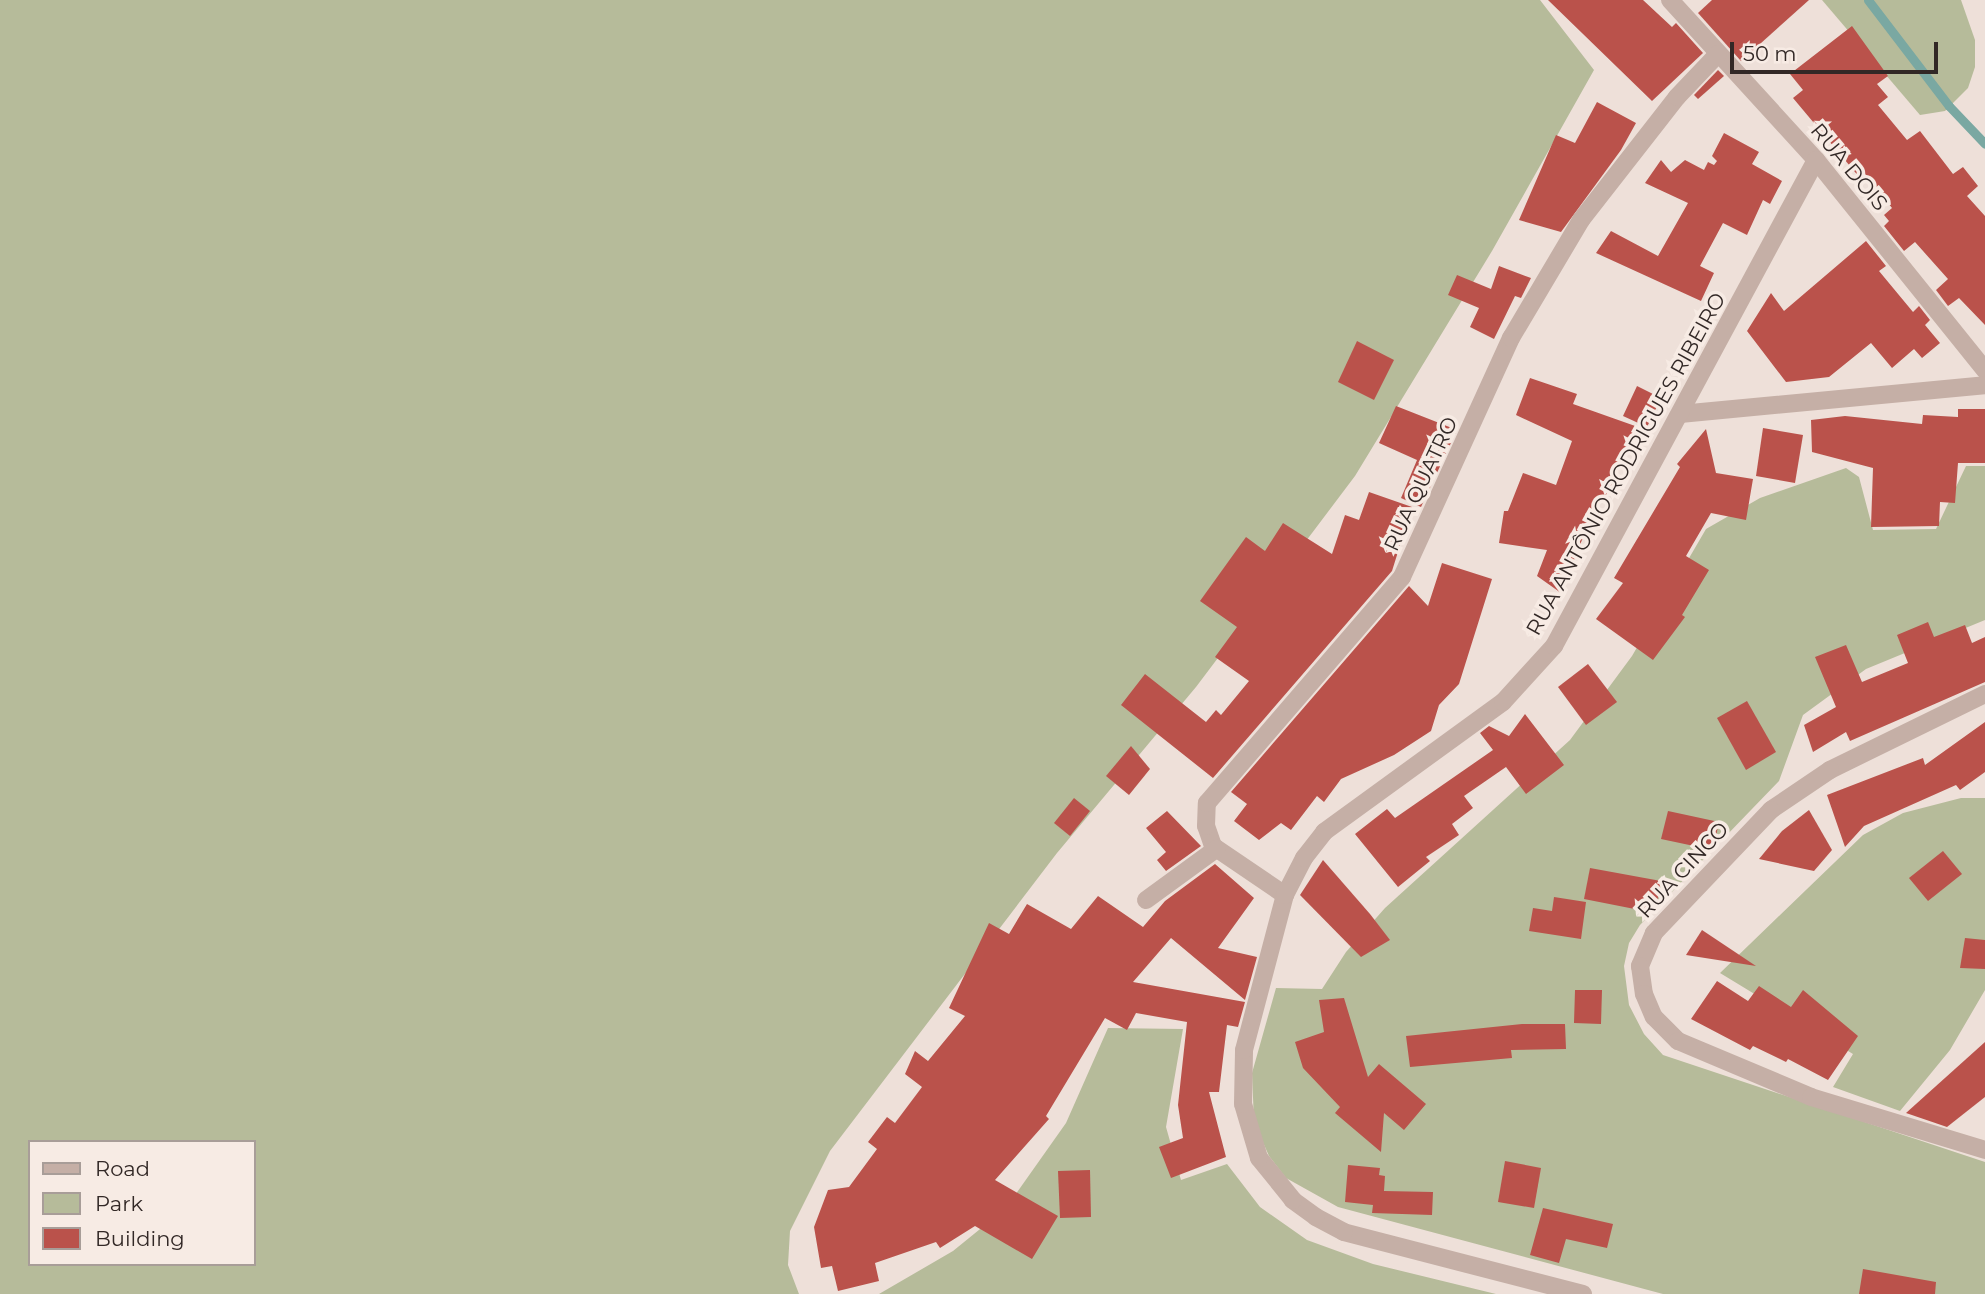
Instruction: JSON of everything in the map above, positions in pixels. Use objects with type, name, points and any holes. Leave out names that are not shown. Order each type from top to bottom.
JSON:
[{"type":"street","name":"RUA DOIS","points":[[1670,0],[1816,160],[1985,370]]},
{"type":"street","name":"RUA QUATRO","points":[[1216,849],[1206,826],[1206,803],[1402,577],[1511,338],[1581,220],[1677,97],[1718,54]]},
{"type":"street","name":"RUA ANTÔNIO RODRIGUES RIBEIRO","points":[[1583,1294],[1344,1232],[1316,1217],[1273,1180],[1248,1133],[1241,1071],[1285,895],[1324,832],[1503,702],[1531,676],[1578,607],[1816,160]]},
{"type":"street","points":[[1680,414],[1985,385]]},
{"type":"street","name":"RUA CINCO","points":[[1985,694],[1830,771],[1778,804],[1654,933],[1640,966],[1644,994],[1654,1017],[1678,1041],[1811,1097],[1985,1150]]},
{"type":"street","points":[[1146,900],[1216,849],[1285,895]]},
{"type":"green space","points":[[0,0],[1540,0],[1594,70],[1492,251],[1355,476],[1196,687],[1057,853],[830,1151],[790,1231],[788,1265],[799,1294],[0,1294]]},
{"type":"green space","points":[[1822,0],[1961,0],[1975,40],[1975,67],[1968,88],[1945,111],[1920,115]]},
{"type":"green space","points":[[1966,466],[1985,466],[1985,620],[1866,669],[1803,715],[1779,781],[1640,925],[1629,943],[1624,966],[1629,1005],[1644,1034],[1663,1055],[1985,1162],[1985,1294],[1663,1294],[1338,1207],[1286,1178],[1269,1156],[1254,1122],[1252,1073],[1276,988],[1322,989],[1346,952],[1385,908],[1570,740],[1632,656],[1706,529],[1760,498],[1846,468],[1859,477],[1873,530],[1936,529]]},
{"type":"green space","points":[[1961,798],[1985,798],[1985,990],[1950,1050],[1900,1111],[1833,1087],[1853,1054],[1720,973],[1863,835],[1903,813]]},
{"type":"green space","points":[[1108,1028],[1183,1029],[1166,1127],[1181,1180],[1227,1164],[1260,1207],[1307,1240],[1373,1264],[1496,1294],[879,1294],[953,1251],[1006,1208],[1066,1123]]},
{"type":"building","points":[[1548,0],[1643,0],[1672,27],[1676,23],[1703,53],[1652,101]]},
{"type":"building","points":[[1712,0],[1809,0],[1741,61],[1698,13]]},
{"type":"building","points":[[1852,26],[1888,76],[1877,84],[1888,97],[1878,105],[1907,140],[1920,131],[1953,174],[1963,167],[1978,186],[1967,196],[1985,216],[1985,325],[1959,298],[1948,306],[1936,290],[1948,279],[1915,242],[1904,251],[1884,226],[1889,221],[1884,215],[1892,208],[1865,174],[1860,178],[1793,98],[1803,90],[1790,74]]},
{"type":"building","points":[[1718,70],[1724,76],[1698,99],[1694,95]]},
{"type":"building","points":[[1597,102],[1636,123],[1621,150],[1561,232],[1519,220],[1556,135],[1575,143]]},
{"type":"building","points":[[1724,133],[1759,152],[1752,164],[1782,181],[1770,204],[1763,200],[1747,235],[1723,223],[1700,266],[1714,273],[1701,301],[1596,253],[1611,231],[1658,256],[1688,203],[1645,183],[1661,160],[1671,172],[1685,160],[1704,170],[1708,162],[1714,165],[1717,161],[1712,156]]},
{"type":"building","points":[[1866,241],[1886,266],[1879,271],[1913,312],[1919,306],[1930,320],[1925,325],[1940,343],[1922,358],[1914,349],[1892,368],[1871,343],[1829,377],[1786,382],[1747,331],[1771,293],[1784,311]]},
{"type":"building","points":[[1499,266],[1531,278],[1521,298],[1515,296],[1494,339],[1470,327],[1479,308],[1448,295],[1457,275],[1491,289]]},
{"type":"building","points":[[1357,341],[1394,360],[1374,400],[1338,382]]},
{"type":"building","points":[[1530,378],[1577,394],[1573,404],[1638,427],[1605,500],[1599,497],[1561,593],[1537,576],[1547,550],[1499,543],[1504,511],[1508,511],[1523,473],[1556,485],[1572,441],[1516,415]]},
{"type":"building","points":[[1637,386],[1661,398],[1647,427],[1623,416]]},
{"type":"building","points":[[1396,406],[1457,430],[1421,507],[1401,498],[1417,460],[1379,443]]},
{"type":"building","points":[[1958,409],[1985,409],[1985,463],[1958,463],[1955,503],[1940,502],[1939,526],[1871,527],[1873,468],[1812,452],[1811,420],[1845,416],[1922,424],[1923,415],[1958,417]]},
{"type":"building","points":[[1763,428],[1803,435],[1795,483],[1756,476]]},
{"type":"building","points":[[1706,429],[1716,473],[1753,479],[1746,520],[1711,513],[1686,556],[1709,570],[1682,615],[1685,617],[1653,660],[1596,619],[1623,583],[1614,578],[1680,467],[1677,464]]},
{"type":"building","points":[[1369,492],[1412,507],[1392,571],[1213,778],[1121,705],[1145,674],[1206,722],[1216,710],[1221,715],[1249,681],[1215,657],[1237,627],[1200,601],[1246,537],[1265,551],[1283,523],[1332,554],[1345,515],[1359,520]]},
{"type":"building","points":[[1442,563],[1492,579],[1459,684],[1439,705],[1431,731],[1394,755],[1341,779],[1324,802],[1317,796],[1291,830],[1281,823],[1259,840],[1234,821],[1247,804],[1231,792],[1409,586],[1428,606]]},
{"type":"building","points":[[1928,622],[1934,637],[1965,625],[1972,643],[1985,637],[1985,682],[1850,741],[1846,732],[1813,752],[1804,725],[1836,707],[1815,657],[1846,645],[1862,682],[1908,663],[1897,635]]},
{"type":"building","points":[[1588,664],[1617,702],[1586,725],[1558,687]]},
{"type":"building","points":[[1747,701],[1776,752],[1746,770],[1717,718]]},
{"type":"building","points":[[1525,714],[1564,765],[1526,794],[1506,767],[1464,796],[1473,808],[1452,824],[1459,835],[1426,857],[1430,861],[1398,887],[1355,834],[1387,809],[1395,818],[1493,750],[1480,733],[1489,726],[1509,736]]},
{"type":"building","points":[[1985,722],[1985,772],[1960,790],[1956,785],[1864,826],[1845,847],[1827,795],[1923,758],[1925,765]]},
{"type":"building","points":[[1131,746],[1150,769],[1129,795],[1106,776]]},
{"type":"building","points":[[1074,798],[1090,811],[1070,836],[1054,823]]},
{"type":"building","points":[[1809,810],[1832,850],[1814,871],[1759,859],[1782,831]]},
{"type":"building","points":[[1167,811],[1201,846],[1166,871],[1157,860],[1166,852],[1146,828]]},
{"type":"building","points":[[1668,811],[1719,822],[1713,850],[1661,839]]},
{"type":"building","points":[[1943,851],[1962,874],[1928,901],[1909,878]]},
{"type":"building","points":[[1323,860],[1390,940],[1361,957],[1300,895]]},
{"type":"building","points":[[1215,864],[1254,898],[1218,948],[1257,957],[1245,1000],[1171,938],[1133,982],[1245,1002],[1238,1027],[1227,1025],[1219,1092],[1209,1092],[1226,1157],[1171,1178],[1159,1147],[1183,1138],[1178,1105],[1187,1022],[1136,1013],[1127,1030],[1105,1018],[1046,1116],[1049,1119],[995,1180],[1058,1216],[1032,1259],[975,1226],[940,1248],[936,1242],[875,1263],[879,1281],[838,1291],[832,1266],[821,1268],[814,1227],[828,1190],[849,1187],[877,1149],[868,1142],[887,1117],[895,1123],[922,1087],[905,1074],[915,1051],[928,1061],[965,1016],[949,1008],[989,923],[1009,934],[1027,904],[1071,929],[1098,896],[1143,927],[1165,901]]},
{"type":"building","points":[[1590,868],[1661,881],[1655,913],[1584,899]]},
{"type":"building","points":[[1554,897],[1586,902],[1581,939],[1529,931],[1533,908],[1552,911]]},
{"type":"building","points":[[1702,930],[1756,966],[1686,955]]},
{"type":"building","points":[[1965,938],[1985,940],[1985,969],[1960,968]]},
{"type":"building","points":[[1717,981],[1748,1001],[1759,986],[1791,1007],[1803,990],[1858,1036],[1828,1080],[1788,1059],[1786,1062],[1753,1046],[1750,1050],[1691,1019]]},
{"type":"building","points":[[1575,990],[1602,990],[1601,1024],[1574,1023]]},
{"type":"building","points":[[1344,998],[1368,1077],[1379,1064],[1426,1104],[1404,1130],[1384,1113],[1381,1152],[1335,1113],[1340,1107],[1303,1068],[1295,1042],[1324,1032],[1319,1000]]},
{"type":"building","points":[[1522,1024],[1565,1024],[1566,1049],[1511,1050],[1512,1058],[1410,1067],[1406,1036]]},
{"type":"building","points":[[1985,1042],[1985,1097],[1947,1127],[1906,1113]]},
{"type":"building","points":[[1505,1161],[1541,1168],[1534,1208],[1498,1202]]},
{"type":"building","points":[[1348,1165],[1380,1168],[1379,1175],[1385,1176],[1384,1191],[1433,1192],[1432,1215],[1372,1213],[1373,1205],[1345,1202]]},
{"type":"building","points":[[1090,1170],[1091,1217],[1060,1218],[1058,1171]]},
{"type":"building","points":[[1543,1208],[1613,1224],[1607,1248],[1566,1239],[1559,1263],[1530,1255]]},
{"type":"building","points":[[1863,1269],[1936,1282],[1935,1294],[1859,1294]]},
{"type":"waterway","points":[[1868,0],[1949,106],[1985,144]]}]
